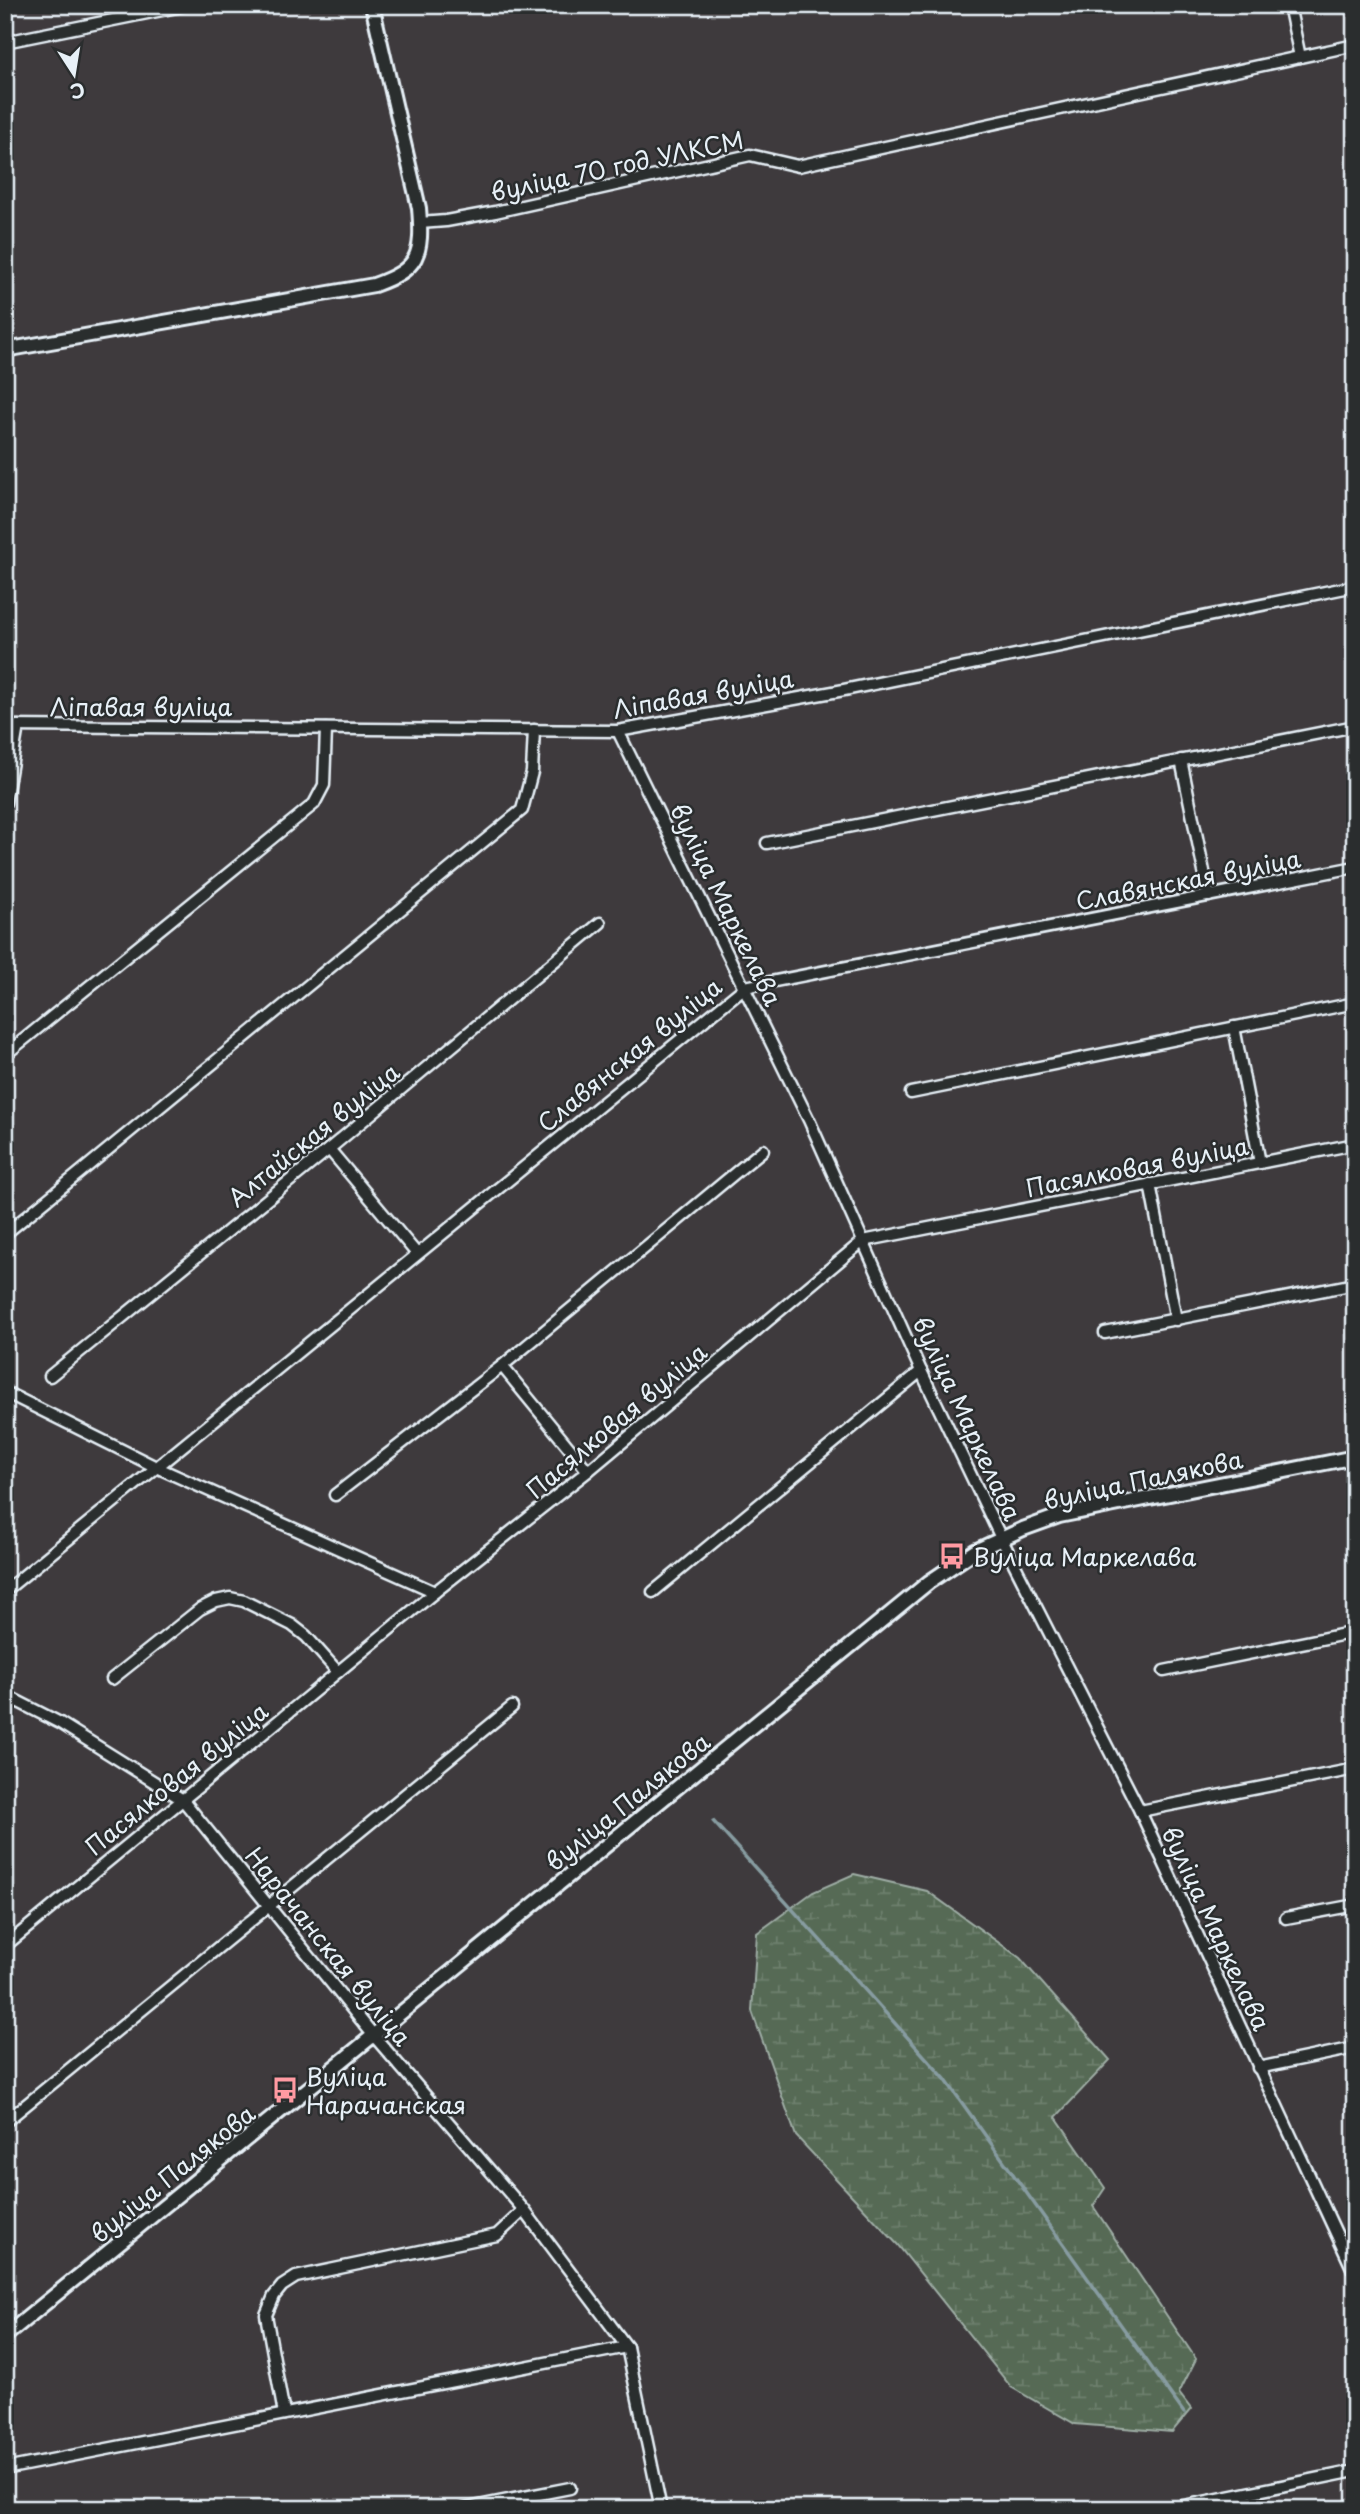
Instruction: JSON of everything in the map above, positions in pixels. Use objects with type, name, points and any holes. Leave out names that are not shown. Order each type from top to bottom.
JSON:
[{"type":"street","points":[[5,42],[187,5]]},
{"type":"street","points":[[5,350],[374,285],[410,268],[417,254],[420,223],[372,5]]},
{"type":"street","points":[[1289,5],[1300,57]]},
{"type":"street","name":"вуліца 70 год УЛКСМ","points":[[420,223],[495,212],[750,155],[797,166],[1355,45]]},
{"type":"street","name":"Ліпавая вуліца","points":[[5,726],[618,731],[844,690],[1355,586]]},
{"type":"street","points":[[5,803],[18,726]]},
{"type":"street","points":[[767,843],[1355,726]]},
{"type":"street","points":[[6,1054],[314,804],[324,785],[326,729]]},
{"type":"street","points":[[5,1234],[522,810],[533,772],[534,730]]},
{"type":"street","name":"вуліца Маркелава","points":[[618,731],[746,987],[809,1120],[921,1371],[1001,1538],[1140,1811],[1355,2274]]},
{"type":"street","points":[[1181,760],[1209,896]]},
{"type":"street","name":"Славянская вуліца","points":[[5,1591],[746,987],[1355,867]]},
{"type":"street","name":"Алтайская вуліца","points":[[50,1376],[329,1149],[600,923]]},
{"type":"street","points":[[911,1093],[1355,1003]]},
{"type":"street","points":[[1234,1027],[1260,1163]]},
{"type":"street","name":"Пасялковая вуліца","points":[[5,1946],[435,1592],[589,1471],[863,1241],[1355,1144]]},
{"type":"street","points":[[329,1149],[417,1254]]},
{"type":"street","points":[[335,1495],[502,1366],[763,1150]]},
{"type":"street","points":[[1150,1184],[1176,1320]]},
{"type":"street","points":[[1105,1334],[1355,1284]]},
{"type":"street","points":[[502,1366],[589,1471]]},
{"type":"street","points":[[653,1592],[921,1371]]},
{"type":"street","points":[[5,1392],[156,1467],[435,1592]]},
{"type":"street","name":"вуліца Палякова","points":[[5,2336],[929,1582],[975,1551],[1059,1516],[1355,1457]]},
{"type":"street","points":[[112,1679],[200,1608],[230,1598],[244,1601],[292,1625],[306,1636],[338,1672]]},
{"type":"street","points":[[1164,1671],[1355,1632]]},
{"type":"street","name":"Нарачанская вуліца","points":[[5,1695],[60,1723],[183,1800],[374,2035],[524,2210],[627,2347],[661,2509]]},
{"type":"street","points":[[6,2118],[512,1707]]},
{"type":"street","points":[[1140,1811],[1355,1769]]},
{"type":"street","points":[[1286,1918],[1355,1905]]},
{"type":"street","points":[[1258,2068],[1355,2048]]},
{"type":"street","points":[[284,2414],[266,2315],[274,2296],[282,2286],[296,2277],[497,2235],[524,2210]]},
{"type":"street","points":[[5,2469],[627,2347]]},
{"type":"street","points":[[1169,2509],[1355,2471]]},
{"type":"street","points":[[463,2509],[570,2488]]},
{"type":"green space","points":[[854,1874],[927,1891],[1020,1958],[1110,2060],[1056,2117],[1105,2188],[1093,2206],[1196,2359],[1179,2393],[1191,2409],[1172,2432],[1075,2424],[1011,2387],[897,2244],[796,2136],[752,2011],[757,1933],[813,1892]]},
{"type":"waterway","points":[[713,1821],[945,2079],[1184,2413]]},
{"type":"place","name":"Вуліца Маркелава","points":[[952,1556]]},
{"type":"place","name":"Вуліца Нарачанская","points":[[285,2090]]}]
